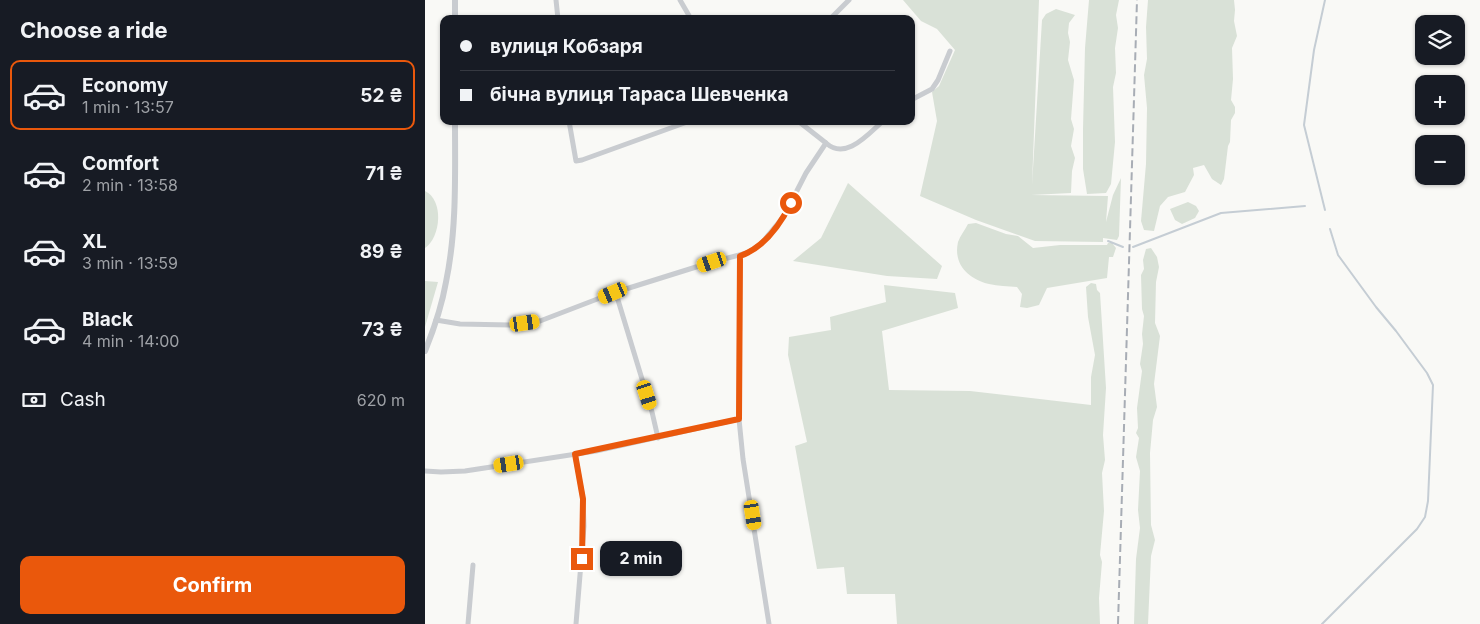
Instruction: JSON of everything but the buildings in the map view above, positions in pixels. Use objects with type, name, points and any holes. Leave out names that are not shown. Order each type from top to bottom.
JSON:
[{"type":"street","points":[[455,0],[455,15]]},
{"type":"street","points":[[556,0],[558,15]]},
{"type":"street","points":[[680,0],[689,15]]},
{"type":"street","points":[[835,15],[849,0]]},
{"type":"street","points":[[915,98],[932,89],[950,51]]},
{"type":"street","points":[[425,351],[446,283],[454,217],[455,125]]},
{"type":"street","points":[[570,125],[575,161],[681,125]]},
{"type":"street","points":[[803,125],[831,148],[841,150],[850,148],[878,125]]},
{"type":"street","points":[[436,320],[460,324],[510,326],[540,321],[613,293],[747,253],[761,244],[775,229],[784,216],[806,173],[826,143]]},
{"type":"street","points":[[740,256],[739,419],[769,624]]},
{"type":"street","points":[[613,293],[618,300],[658,438]]},
{"type":"street","points":[[425,471],[465,471],[575,454],[658,438],[739,419]]},
{"type":"street","points":[[575,454],[583,499],[584,526],[576,624]]},
{"type":"street","points":[[468,624],[473,565]]},
{"type":"shaded area","points":[[903,0],[1039,0],[1032,185],[1042,20],[1046,14],[1056,9],[1075,15],[1069,23],[1068,33],[1070,42],[1068,60],[1074,80],[1071,119],[1074,129],[1071,146],[1075,158],[1072,171],[1071,193],[1031,195],[1108,196],[1106,222],[1113,195],[1121,178],[1119,236],[1117,240],[1103,238],[1103,242],[1035,241],[976,220],[920,196],[937,121],[932,92],[939,86],[955,50],[937,29],[921,21]]},
{"type":"shaded area","points":[[1089,0],[1119,0],[1116,15],[1118,28],[1115,48],[1116,73],[1113,87],[1115,142],[1111,184],[1106,193],[1087,194],[1083,169],[1083,129],[1085,48]]},
{"type":"shaded area","points":[[1148,0],[1234,0],[1234,21],[1237,36],[1232,48],[1233,79],[1231,100],[1235,107],[1235,113],[1231,120],[1230,142],[1224,179],[1221,185],[1212,179],[1204,165],[1193,168],[1194,175],[1185,192],[1168,197],[1160,206],[1154,231],[1144,230],[1141,221],[1146,164],[1147,108],[1144,75],[1147,59],[1146,27]]},
{"type":"shaded area","points":[[848,183],[942,266],[937,279],[887,276],[793,261],[821,238]]},
{"type":"shaded area","points":[[425,191],[435,202],[438,210],[438,219],[434,236],[425,248]]},
{"type":"shaded area","points":[[1188,202],[1196,206],[1199,211],[1195,218],[1182,224],[1175,220],[1170,209]]},
{"type":"shaded area","points":[[976,223],[1006,234],[1018,236],[1033,248],[1060,245],[1107,245],[1112,243],[1116,248],[1113,257],[1109,257],[1107,278],[1047,288],[1039,305],[1027,308],[1020,307],[1022,294],[1017,287],[981,282],[969,274],[960,264],[957,250],[958,242],[968,224]]},
{"type":"shaded area","points":[[1151,248],[1157,257],[1159,267],[1156,282],[1155,323],[1160,336],[1154,384],[1157,407],[1153,420],[1150,453],[1151,525],[1155,540],[1151,556],[1148,624],[1134,624],[1136,559],[1140,528],[1138,510],[1140,471],[1136,457],[1139,438],[1136,433],[1138,428],[1137,408],[1142,371],[1140,364],[1144,316],[1141,275],[1144,269],[1143,260],[1146,249]]},
{"type":"shaded area","points":[[425,281],[438,282],[425,327]]},
{"type":"shaded area","points":[[1091,283],[1096,284],[1097,290],[1100,293],[1106,388],[1103,435],[1105,460],[1102,473],[1104,511],[1100,555],[1102,562],[1099,598],[1100,624],[897,624],[895,594],[847,594],[844,567],[817,569],[795,446],[807,442],[788,355],[789,337],[831,330],[830,317],[886,302],[884,285],[955,293],[958,308],[882,331],[889,390],[970,391],[1091,405],[1091,377],[1095,355],[1088,317],[1086,287]]},
{"type":"waterway","points":[[1325,0],[1314,50],[1304,125],[1325,210]]},
{"type":"waterway","points":[[1133,247],[1221,213],[1305,206]]},
{"type":"waterway","points":[[1322,624],[1417,529],[1425,517],[1428,501],[1433,385],[1427,373],[1338,255],[1330,229]]},
{"type":"waterway","points":[[1108,241],[1123,247]]},
{"type":"railway","points":[[1118,624],[1137,0]]},
{"type":"route","points":[[582,559],[583,499],[575,454],[658,438],[739,419],[738,336],[740,256],[761,244],[775,229],[791,203]]}]
